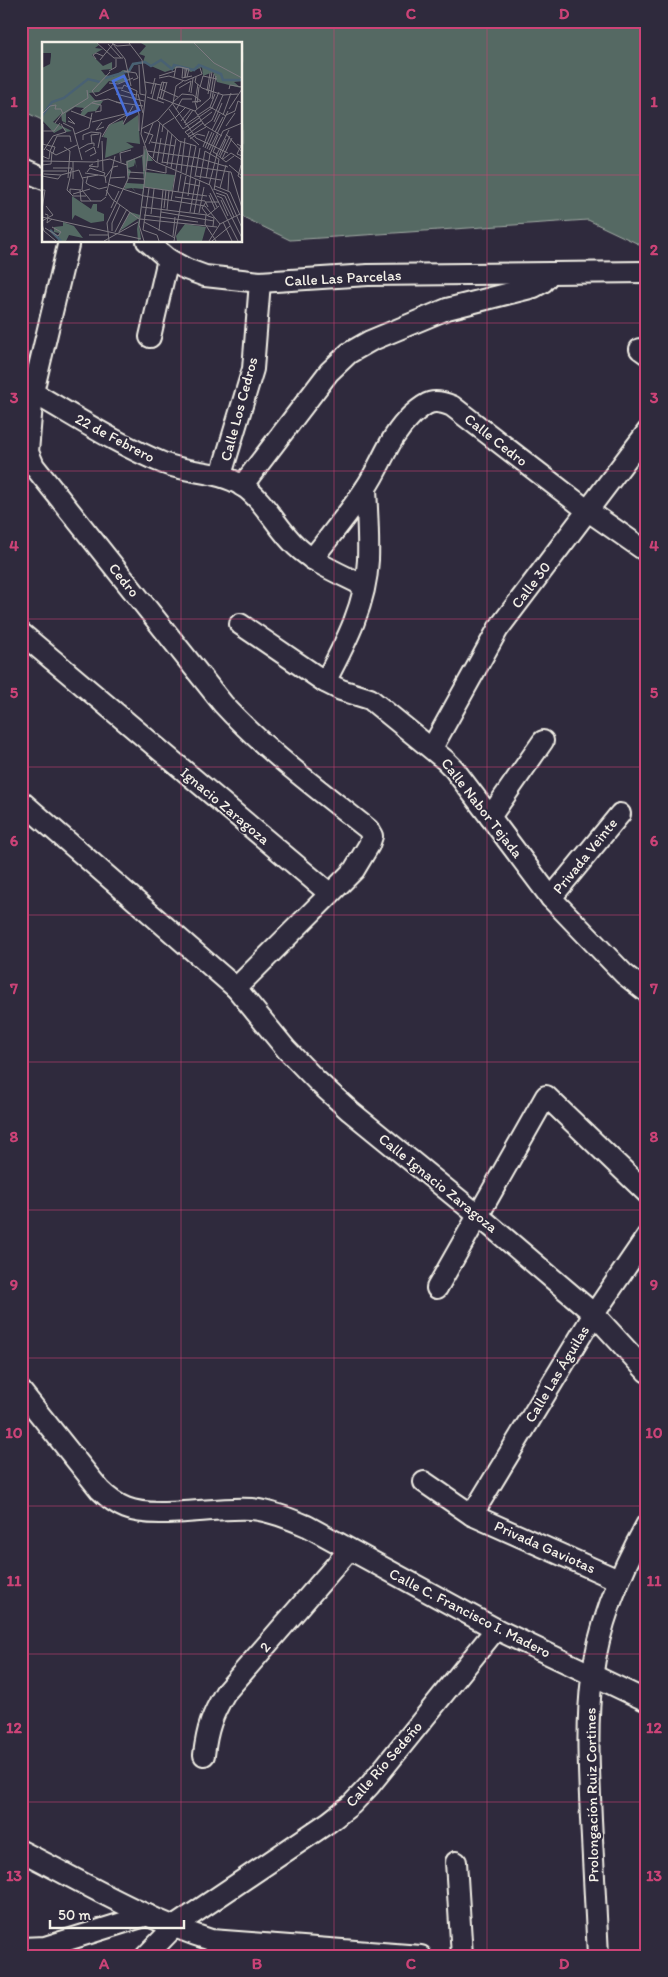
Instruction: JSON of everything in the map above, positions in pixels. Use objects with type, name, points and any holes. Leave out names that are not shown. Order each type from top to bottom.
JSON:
[{"type":"street","points":[[21,168],[42,179]]},
{"type":"street","name":"Cedro","points":[[69,242],[27,389],[28,452],[34,466],[223,704],[267,748],[368,829],[372,836],[369,845],[354,870],[329,893]]},
{"type":"street","name":"Calle Las Parcelas","points":[[148,242],[168,259],[186,269],[205,276],[260,282],[368,275],[647,272]]},
{"type":"street","points":[[150,337],[168,259]]},
{"type":"street","points":[[364,586],[312,559],[295,546],[252,494],[242,486],[329,372],[349,353],[370,341],[447,309],[534,287],[543,282],[550,274]]},
{"type":"street","name":"Calle Los Cedros","points":[[221,475],[254,369],[260,282]]},
{"type":"street","name":"22 de Febrero","points":[[27,389],[129,448],[166,464],[186,470],[221,475],[242,486]]},
{"type":"street","name":"Calle Cedro","points":[[312,559],[366,488],[399,427],[422,406],[431,402],[442,401],[452,406],[587,510],[647,552]]},
{"type":"street","name":"Calle 30","points":[[432,748],[498,629],[647,432]]},
{"type":"street","name":"Calle Cedro","points":[[325,682],[357,615],[364,586],[368,561],[366,488]]},
{"type":"street","name":"Calle Nabor Tejada","points":[[240,624],[325,682],[341,690],[370,699],[432,748],[454,769],[551,898],[624,974],[647,992]]},
{"type":"street","name":"Ignacio Zaragoza","points":[[21,633],[329,893]]},
{"type":"street","points":[[490,817],[543,741]]},
{"type":"street","name":"Calle Ignacio Zaragoza","points":[[21,801],[236,988],[286,1049],[317,1081],[350,1111],[480,1216],[594,1314],[647,1372]]},
{"type":"street","name":"Privada Veinte","points":[[551,898],[620,814]]},
{"type":"street","points":[[236,988],[329,893]]},
{"type":"street","points":[[437,1288],[480,1216],[546,1096],[647,1193]]},
{"type":"street","name":"Calle Las Águilas","points":[[472,1515],[594,1314],[647,1236]]},
{"type":"street","name":"Calle C. Francisco I. Madero","points":[[21,1391],[100,1490],[113,1502],[127,1509],[156,1512],[231,1508],[254,1509],[283,1516],[307,1526],[348,1550],[496,1628],[647,1701]]},
{"type":"street","name":"Privada Gaviotas","points":[[424,1482],[472,1515],[618,1580]]},
{"type":"street","name":"Prolongación Ruiz Cortines","points":[[598,1956],[588,1758],[588,1718],[592,1676],[606,1614],[618,1580],[647,1524]]},
{"type":"street","name":"2","points":[[204,1755],[206,1735],[212,1715],[225,1693],[348,1550]]},
{"type":"street","name":"Calle Río Sedeño","points":[[146,1956],[175,1926],[329,1822],[352,1804],[370,1785],[496,1628]]},
{"type":"street","points":[[21,1851],[148,1915],[175,1926],[211,1948],[421,1956]]},
{"type":"street","points":[[456,1862],[462,1956]]},
{"type":"street","points":[[21,1948],[45,1947],[148,1915]]},
{"type":"green space","points":[[21,21],[647,21],[647,248],[588,220],[290,240],[242,216],[242,42],[42,42],[42,120],[21,110]]}]
